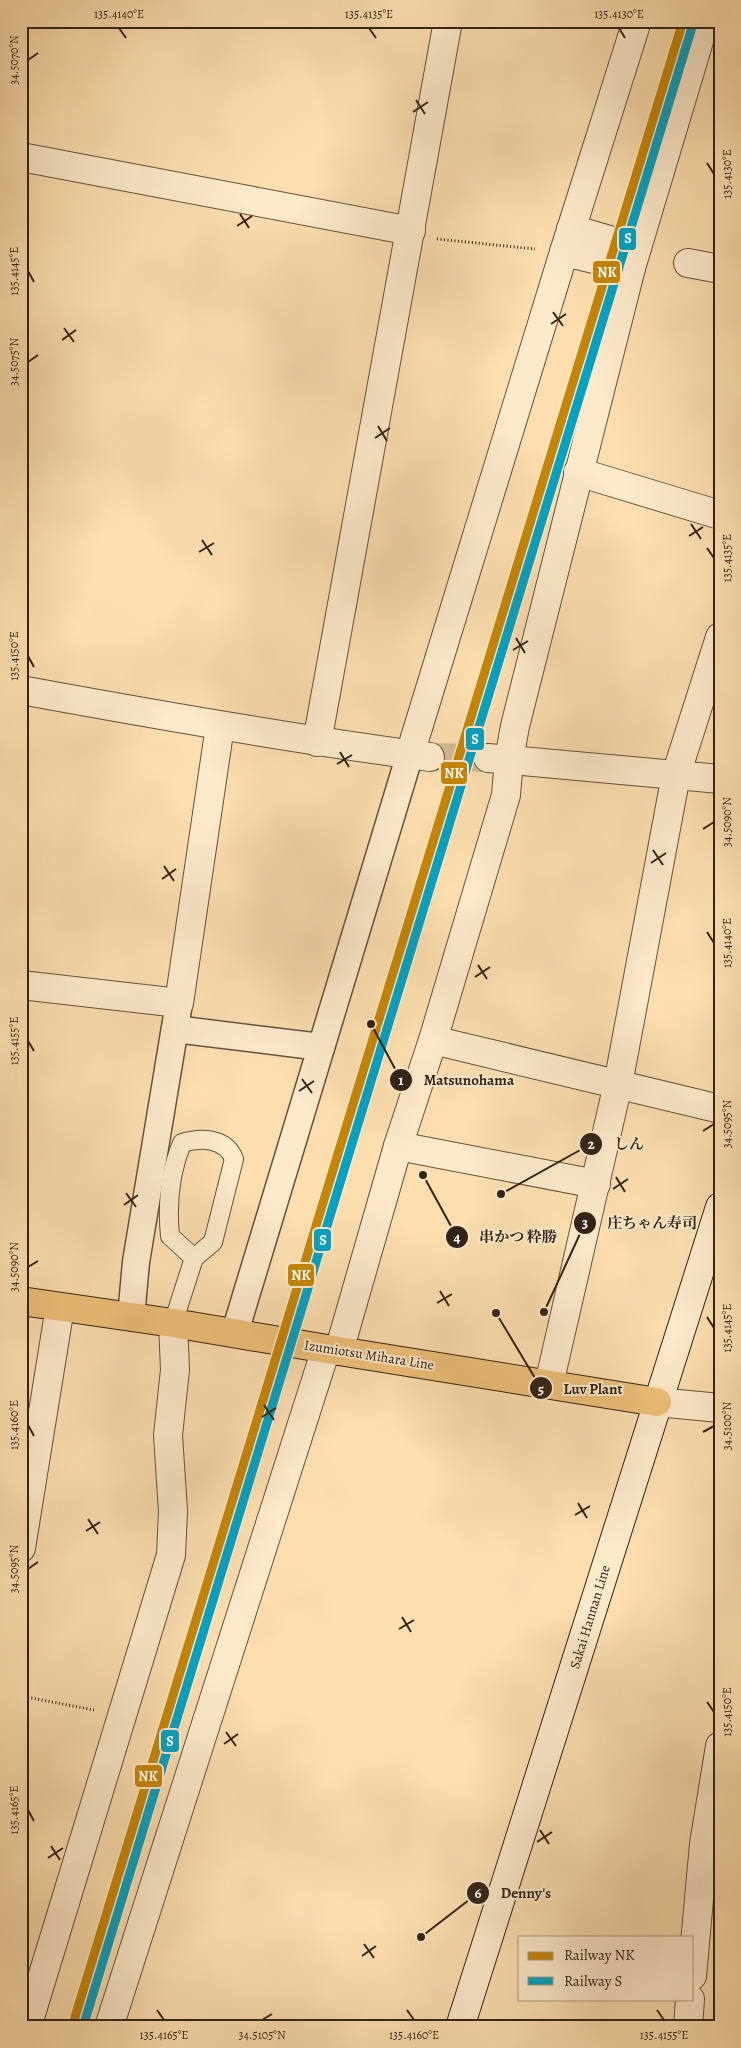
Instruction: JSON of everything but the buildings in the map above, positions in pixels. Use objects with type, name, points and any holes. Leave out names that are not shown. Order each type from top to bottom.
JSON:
[{"type":"main road","name":"Izumiotsu Mihara Line","points":[[21,1301],[235,1332],[332,1350],[657,1402]]},
{"type":"street","points":[[317,742],[448,21]]},
{"type":"street","points":[[235,1332],[321,1046],[420,756],[568,240],[637,21]]},
{"type":"street","points":[[109,2027],[433,1040],[506,795],[498,759],[515,726],[578,472],[634,258],[705,21]]},
{"type":"street","points":[[21,157],[411,231]]},
{"type":"street","points":[[568,240],[634,258]]},
{"type":"street","points":[[688,263],[720,269]]},
{"type":"street","points":[[578,472],[720,515]]},
{"type":"street","points":[[549,1384],[618,1084],[676,775],[720,637]]},
{"type":"street","points":[[21,690],[220,726],[420,756]]},
{"type":"street","points":[[131,1317],[136,1262],[177,1016],[220,726]]},
{"type":"street","points":[[498,759],[720,779]]},
{"type":"street","points":[[21,985],[321,1046]]},
{"type":"street","points":[[433,1040],[720,1109]]},
{"type":"street","points":[[398,1146],[596,1184]]},
{"type":"street","name":"Sakai Hannan Line","points":[[460,2027],[720,1207]]},
{"type":"street","points":[[21,1548],[60,1307]]},
{"type":"street","points":[[27,2027],[171,1555],[173,1511],[168,1436],[175,1370],[173,1323]]},
{"type":"street","points":[[657,1402],[720,1408]]},
{"type":"street","points":[[694,1963],[712,1845],[720,1746]]},
{"type":"street","points":[[688,2027],[690,2000]]},
{"type":"lane","points":[[173,1323],[194,1258],[213,1242],[234,1159],[231,1150],[215,1141],[194,1139],[182,1143],[174,1161],[168,1215],[170,1236],[194,1258]]},
{"type":"path","points":[[411,231],[420,237],[568,240]]},
{"type":"path","points":[[21,1696],[101,1711]]},
{"type":"tunnel","points":[[430,757],[488,758]]},
{"type":"rail line","name":"NK","points":[[72,2027],[683,21]]},
{"type":"rail line","name":"S","points":[[83,2027],[693,24]]},
{"type":"place","name":"Matsunohama","points":[[371,1024]]},
{"type":"place","name":"串かつ 粋勝","points":[[423,1175]]},
{"type":"place","name":"しん","points":[[501,1194]]},
{"type":"place","name":"庄ちゃん寿司","points":[[544,1312]]},
{"type":"place","name":"Luv Plant","points":[[496,1313]]},
{"type":"place","name":"Denny's","points":[[421,1937]]}]
